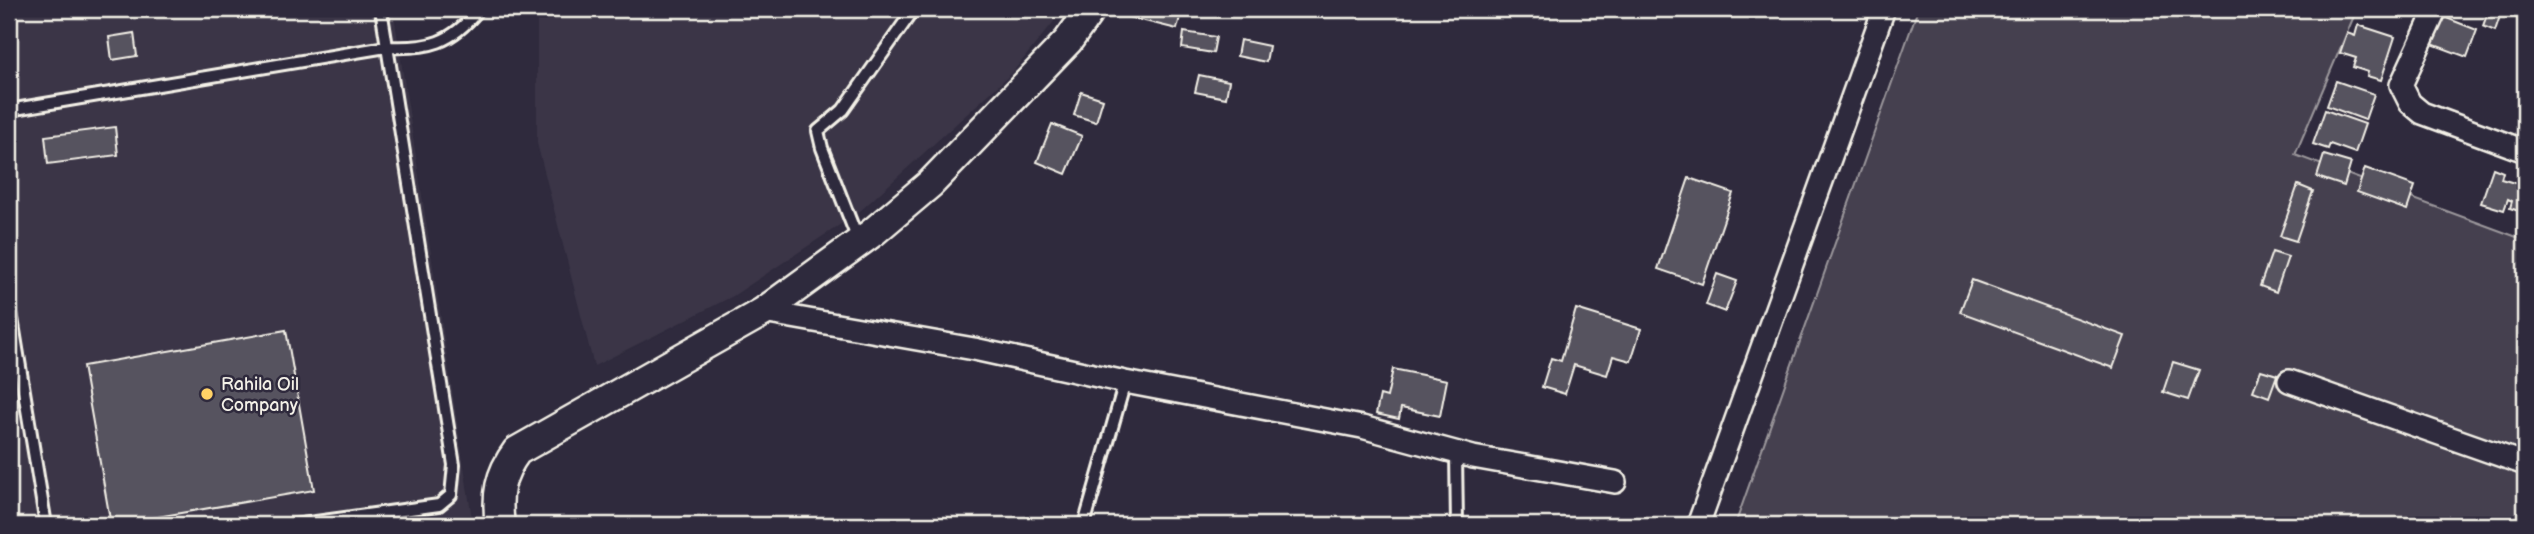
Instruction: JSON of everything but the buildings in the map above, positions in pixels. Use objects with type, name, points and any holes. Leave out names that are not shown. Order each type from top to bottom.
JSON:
[{"type":"street","points":[[500,525],[497,500],[500,482],[505,466],[517,451],[763,312],[859,243],[930,184],[1068,41],[1091,9]]},
{"type":"street","points":[[1698,525],[1885,9]]},
{"type":"street","points":[[2436,9],[2401,85],[2410,103],[2422,113],[2525,150]]},
{"type":"street","points":[[763,312],[974,349],[1125,382],[1362,427],[1456,453],[1615,482]]},
{"type":"street","points":[[2289,381],[2525,464]]},
{"type":"lane","points":[[294,525],[439,505],[451,495],[454,464],[381,9]]},
{"type":"lane","points":[[9,110],[386,47],[418,48],[439,43],[467,24],[479,9]]},
{"type":"lane","points":[[859,243],[817,131],[843,110],[914,9]]},
{"type":"lane","points":[[9,300],[46,525]]},
{"type":"lane","points":[[1084,525],[1125,382]]},
{"type":"lane","points":[[1456,453],[1457,525]]},
{"type":"shaded area","points":[[9,9],[393,9],[473,525],[9,525]]},
{"type":"shaded area","points":[[537,9],[1064,9],[1012,73],[859,212],[733,296],[594,366],[537,143]]},
{"type":"shaded area","points":[[1918,9],[2357,9],[2295,155],[2525,240],[2525,525],[1735,525]]},
{"type":"place","name":"Rahila Oil Company","points":[[207,394]]}]
